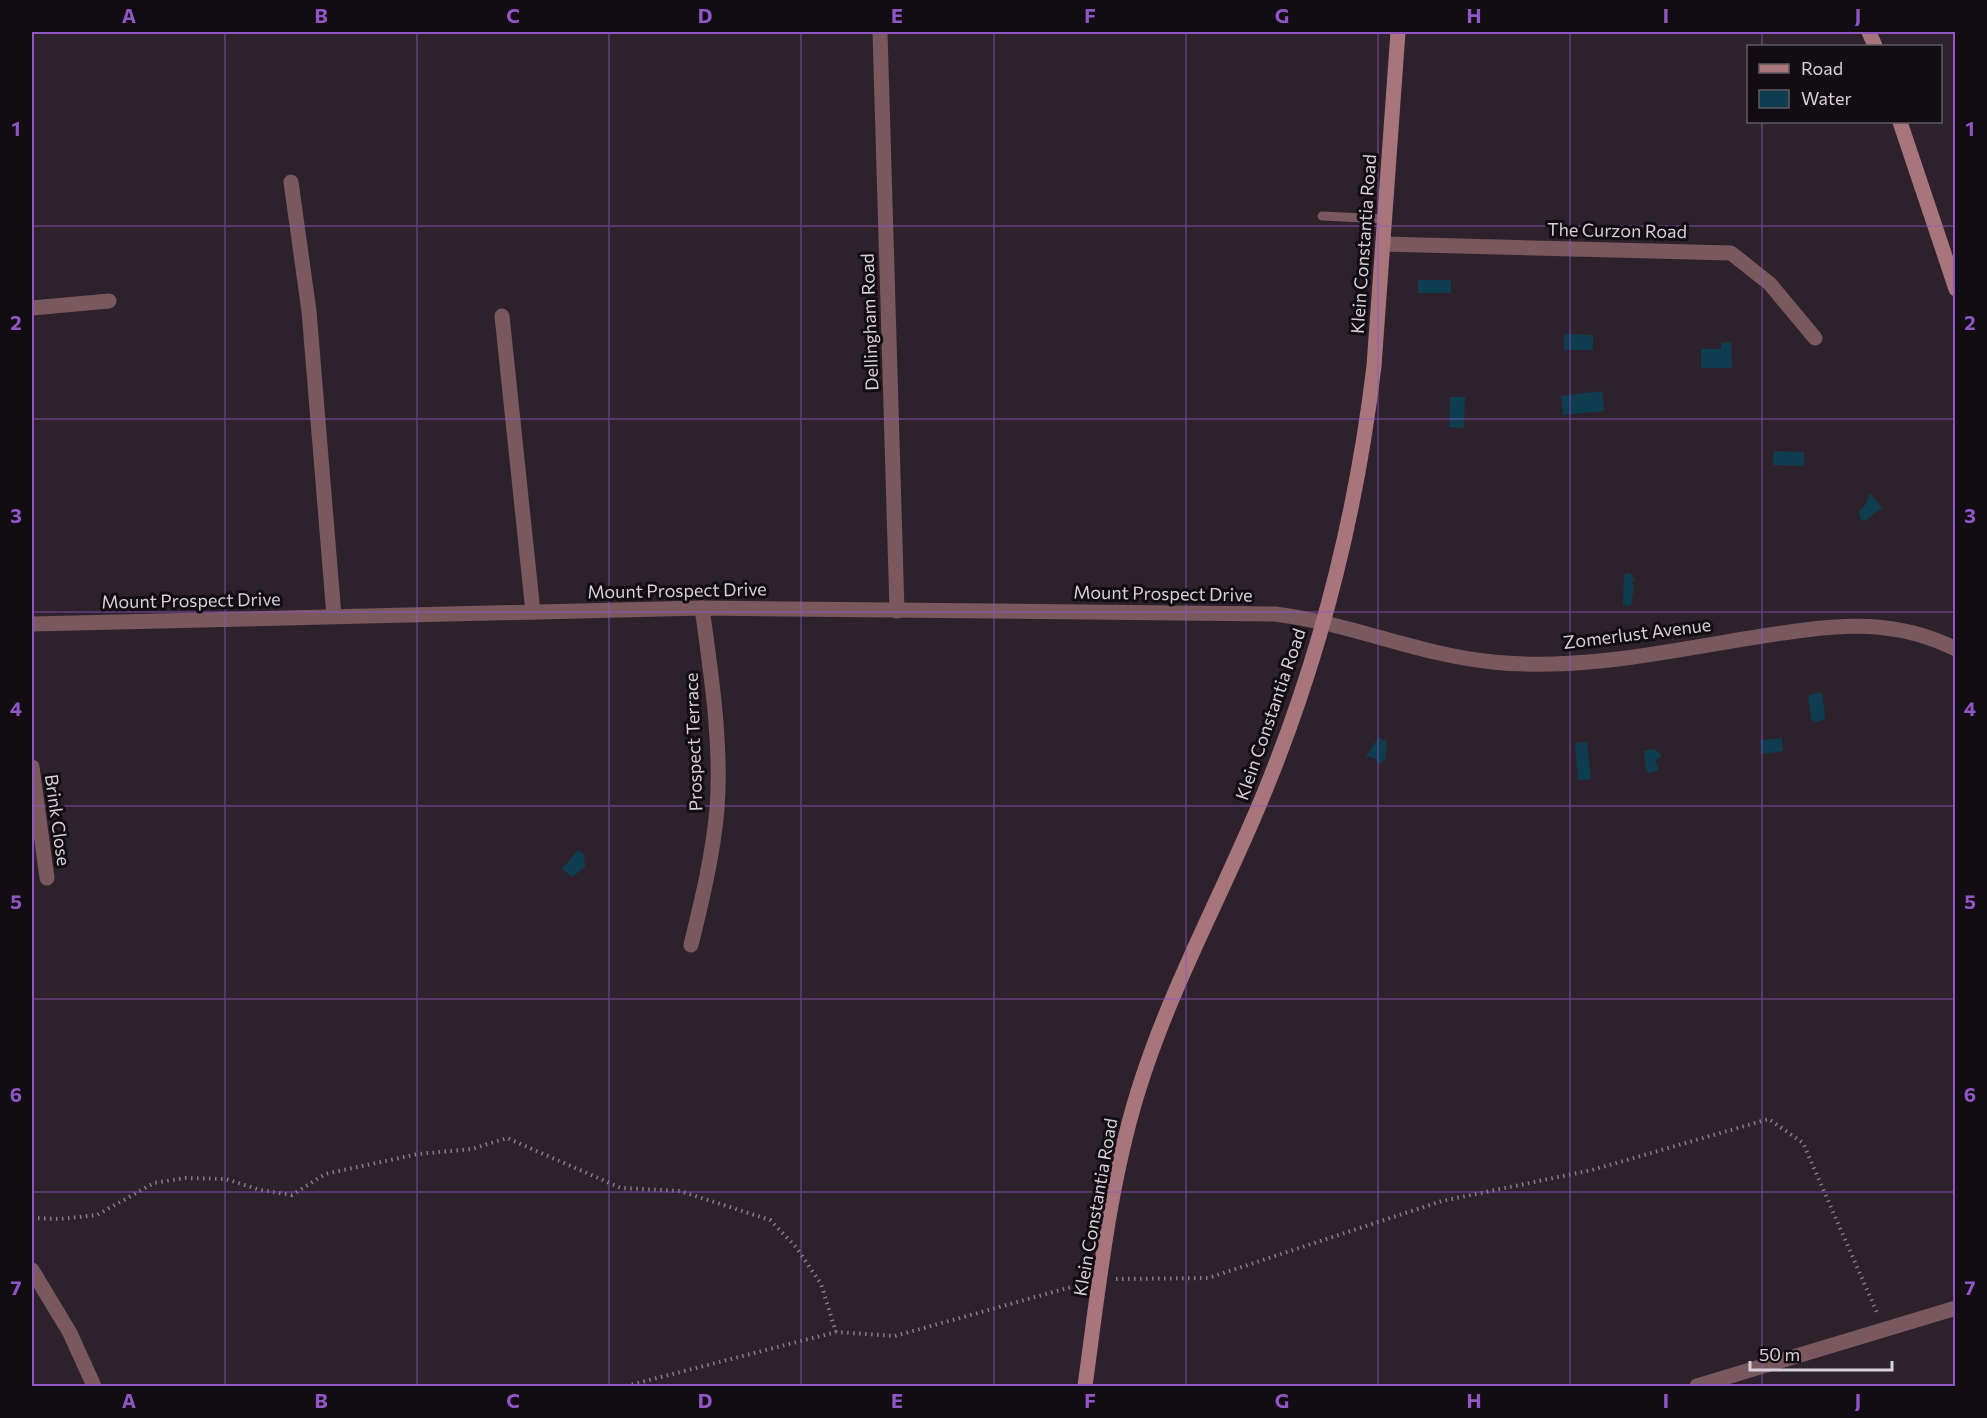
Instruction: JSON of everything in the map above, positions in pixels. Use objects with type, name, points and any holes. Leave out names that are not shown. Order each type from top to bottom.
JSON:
[{"type":"street","name":"Dellingham Road","points":[[880,32],[897,611]]},
{"type":"street","name":"Klein Constantia Road","points":[[1085,1386],[1120,1162],[1143,1076],[1160,1028],[1278,760],[1323,621],[1346,531],[1367,416],[1383,244],[1398,32]]},
{"type":"street","points":[[1900,123],[1956,289]]},
{"type":"street","points":[[291,182],[309,311],[334,616]]},
{"type":"street","name":"The Curzon Road","points":[[1383,244],[1731,253],[1770,284],[1815,338]]},
{"type":"street","points":[[32,308],[109,301]]},
{"type":"street","points":[[502,316],[533,612]]},
{"type":"street","name":"Mount Prospect Drive","points":[[32,624],[702,608],[1275,614],[1323,621]]},
{"type":"street","name":"Prospect Terrace","points":[[691,945],[712,853],[717,807],[717,748],[702,608]]},
{"type":"street","name":"Zomerlust Avenue","points":[[1323,621],[1384,640],[1493,662],[1573,662],[1801,630],[1864,625],[1889,626],[1920,634],[1956,649]]},
{"type":"street","name":"Brink Close","points":[[32,767],[47,878]]},
{"type":"street","points":[[32,1270],[70,1333],[94,1386]]},
{"type":"street","points":[[1697,1386],[1956,1308]]},
{"type":"lane","points":[[1322,216],[1385,219]]},
{"type":"path","points":[[626,1386],[836,1332],[895,1336],[1102,1279],[1208,1278],[1442,1201],[1592,1170],[1769,1119],[1803,1143],[1885,1329]]},
{"type":"path","points":[[32,1218],[60,1220],[97,1215],[154,1183],[185,1178],[226,1179],[260,1190],[292,1195],[326,1174],[418,1154],[472,1149],[507,1138],[621,1188],[680,1191],[770,1220],[796,1247],[821,1284],[836,1332]]},
{"type":"water","points":[[1418,280],[1451,280],[1451,293],[1418,293]]},
{"type":"water","points":[[1564,334],[1593,335],[1593,350],[1564,350]]},
{"type":"water","points":[[1731,342],[1732,368],[1701,368],[1701,349],[1721,349],[1721,343]]},
{"type":"water","points":[[1602,391],[1604,411],[1563,415],[1561,396]]},
{"type":"water","points":[[1450,397],[1465,397],[1464,428],[1449,427]]},
{"type":"water","points":[[1774,451],[1804,452],[1804,466],[1773,465]]},
{"type":"water","points":[[1870,493],[1882,508],[1865,521],[1860,519],[1859,511],[1866,504]]},
{"type":"water","points":[[1630,573],[1635,580],[1631,582],[1634,586],[1631,606],[1623,605],[1624,574]]},
{"type":"water","points":[[1819,692],[1823,695],[1825,717],[1824,720],[1816,722],[1811,719],[1808,696]]},
{"type":"water","points":[[1379,737],[1387,742],[1385,759],[1379,764],[1376,759],[1366,756]]},
{"type":"water","points":[[1782,738],[1783,751],[1761,754],[1760,740]]},
{"type":"water","points":[[1587,742],[1591,779],[1578,780],[1575,743]]},
{"type":"water","points":[[1654,749],[1660,753],[1661,757],[1655,760],[1659,770],[1649,773],[1646,771],[1644,751]]},
{"type":"water","points":[[578,850],[584,854],[585,867],[572,877],[562,869]]}]
